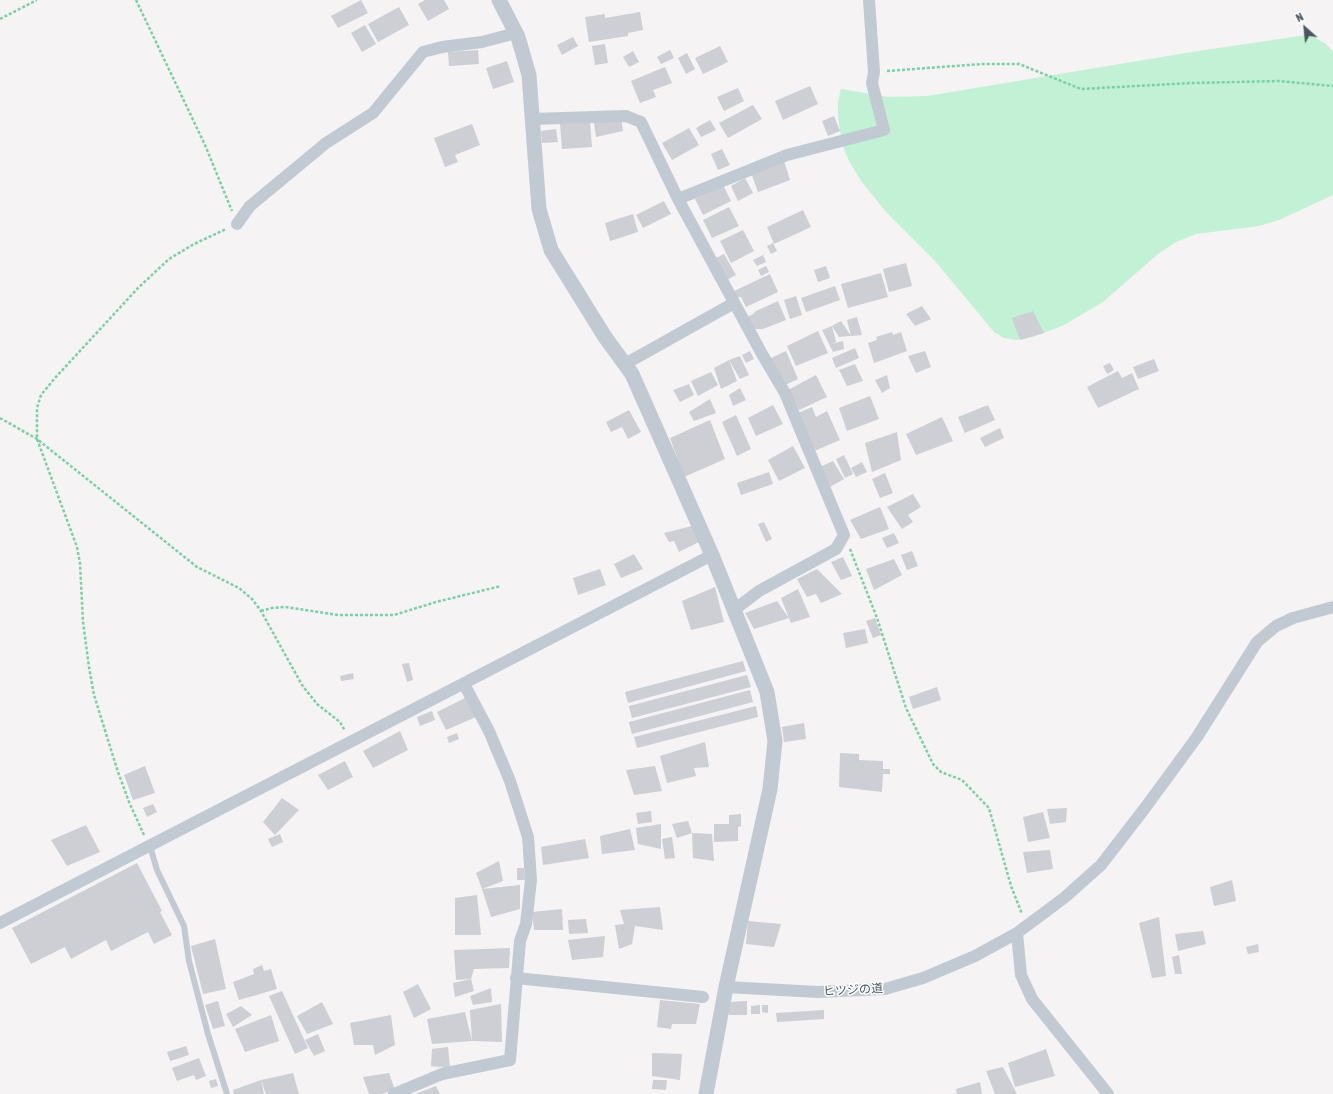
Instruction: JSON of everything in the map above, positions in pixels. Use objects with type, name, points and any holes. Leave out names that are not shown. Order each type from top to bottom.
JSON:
[{"type":"street","points":[[499,0],[516,33],[529,76],[539,209],[551,250],[605,337],[632,374],[712,555],[767,692],[775,741],[770,789],[726,987],[706,1094]]},
{"type":"street","points":[[678,199],[787,155],[884,130],[872,83],[874,72],[869,0]]},
{"type":"street","points":[[237,224],[250,206],[326,143],[373,113],[423,52],[442,47],[482,42],[516,33]]},
{"type":"street","points":[[532,119],[626,116],[641,122],[678,199],[785,393],[844,535],[836,549],[758,591],[734,610]]},
{"type":"street","points":[[625,364],[734,303]]},
{"type":"street","points":[[0,923],[712,555]]},
{"type":"street","name":"ヒツジの道","points":[[726,987],[818,992],[885,989],[922,978],[976,956],[1022,930],[1064,898],[1101,865],[1198,737],[1257,642],[1276,626],[1293,618],[1333,607]]},
{"type":"street","points":[[394,1094],[442,1074],[510,1060],[520,942],[526,924],[531,880],[528,837],[510,781],[489,731],[464,684]]},
{"type":"street","points":[[1022,930],[1021,975],[1032,999],[1108,1094]]},
{"type":"street","points":[[516,978],[703,997]]},
{"type":"lane","points":[[150,846],[157,870],[184,926],[189,961],[208,1034],[227,1094]]},
{"type":"path","points":[[0,19],[37,0]]},
{"type":"path","points":[[136,0],[205,146],[237,224],[194,244],[169,259],[138,288],[55,378],[42,395],[37,408],[37,439],[77,547],[80,563],[83,622],[94,695],[129,802],[150,846]]},
{"type":"path","points":[[874,72],[982,64],[1019,64],[1081,89],[1192,83],[1279,81],[1333,86]]},
{"type":"path","points":[[0,418],[37,439],[197,567],[239,588],[252,599],[261,611],[302,685],[317,704],[340,722],[352,742]]},
{"type":"path","points":[[844,535],[877,618],[906,708],[933,764],[941,772],[962,780],[989,808],[1022,930]]},
{"type":"path","points":[[261,611],[284,607],[338,615],[394,615],[436,602],[500,586]]},
{"type":"green space","points":[[1306,35],[1314,37],[1326,44],[1333,52],[1333,195],[1279,220],[1259,226],[1196,234],[1176,242],[1158,254],[1103,302],[1064,325],[1033,337],[1016,340],[1004,338],[994,332],[935,261],[886,212],[861,181],[849,161],[842,144],[838,116],[838,102],[841,89],[888,97],[927,96],[1192,52]]},
{"type":"building","points":[[361,0],[368,13],[338,28],[331,16]]},
{"type":"building","points":[[425,0],[444,0],[449,9],[428,21],[418,4]]},
{"type":"building","points":[[399,7],[409,25],[378,42],[368,24]]},
{"type":"building","points":[[640,12],[643,30],[628,33],[628,36],[589,42],[585,17],[605,14],[605,18]]},
{"type":"building","points":[[365,25],[376,44],[362,52],[351,33]]},
{"type":"building","points":[[573,37],[578,46],[562,55],[557,45]]},
{"type":"building","points":[[605,44],[608,63],[595,65],[592,46]]},
{"type":"building","points":[[720,46],[728,62],[703,74],[695,58]]},
{"type":"building","points":[[478,50],[479,64],[449,66],[448,52]]},
{"type":"building","points":[[670,50],[674,58],[661,64],[657,57]]},
{"type":"building","points":[[633,51],[639,62],[629,67],[623,57]]},
{"type":"building","points":[[687,53],[695,69],[686,74],[678,58]]},
{"type":"building","points":[[507,61],[514,82],[493,89],[486,68]]},
{"type":"building","points":[[665,67],[672,83],[653,90],[656,97],[640,103],[631,81]]},
{"type":"building","points":[[810,86],[818,104],[783,120],[775,101]]},
{"type":"building","points":[[738,88],[744,101],[724,111],[717,97]]},
{"type":"building","points":[[753,105],[762,119],[728,138],[719,123]]},
{"type":"building","points":[[834,116],[840,131],[828,136],[822,121]]},
{"type":"building","points":[[621,118],[623,131],[596,137],[594,123]]},
{"type":"building","points":[[710,120],[716,130],[701,137],[696,128]]},
{"type":"building","points":[[590,122],[592,147],[562,149],[560,124]]},
{"type":"building","points":[[472,124],[480,145],[455,155],[458,162],[445,167],[434,138]]},
{"type":"building","points":[[689,128],[699,145],[672,160],[662,143]]},
{"type":"building","points":[[556,129],[558,142],[542,143],[541,131]]},
{"type":"building","points":[[722,149],[730,165],[718,170],[711,154]]},
{"type":"building","points":[[784,161],[790,180],[758,192],[751,173]]},
{"type":"building","points":[[745,178],[753,193],[738,201],[731,186]]},
{"type":"building","points":[[723,185],[731,201],[703,215],[695,199]]},
{"type":"building","points":[[664,201],[671,214],[643,228],[636,215]]},
{"type":"building","points":[[729,207],[739,226],[712,238],[703,220]]},
{"type":"building","points":[[803,210],[811,227],[774,244],[767,227]]},
{"type":"building","points":[[633,214],[638,232],[610,241],[605,223]]},
{"type":"building","points":[[743,230],[754,251],[731,263],[720,241]]},
{"type":"building","points":[[773,243],[777,251],[771,254],[767,246]]},
{"type":"building","points":[[724,254],[736,275],[725,281],[714,259]]},
{"type":"building","points":[[763,255],[766,262],[757,266],[753,260]]},
{"type":"building","points":[[906,263],[912,286],[889,292],[883,269]]},
{"type":"building","points":[[766,266],[769,272],[761,276],[758,270]]},
{"type":"building","points":[[826,266],[830,278],[818,282],[814,270]]},
{"type":"building","points":[[881,273],[888,297],[848,308],[841,284]]},
{"type":"building","points":[[770,274],[778,292],[746,307],[741,297],[734,298],[732,292]]},
{"type":"building","points":[[835,286],[840,300],[806,312],[801,298]]},
{"type":"building","points":[[796,296],[802,315],[790,319],[784,300]]},
{"type":"building","points":[[778,301],[786,320],[763,329],[752,329],[747,317],[756,311]]},
{"type":"building","points":[[922,306],[931,319],[915,326],[906,314]]},
{"type":"building","points":[[1033,311],[1044,333],[1020,340],[1012,318]]},
{"type":"building","points":[[857,317],[862,335],[851,336],[847,320]]},
{"type":"building","points":[[841,321],[851,336],[839,337],[832,326]]},
{"type":"building","points":[[832,326],[836,342],[831,344],[843,341],[844,349],[833,352],[822,330]]},
{"type":"building","points":[[818,331],[828,353],[796,366],[787,346]]},
{"type":"building","points":[[892,332],[893,335],[901,332],[907,351],[874,363],[868,343],[877,340],[876,337]]},
{"type":"building","points":[[855,348],[859,358],[836,368],[832,358]]},
{"type":"building","points":[[750,351],[754,359],[746,363],[742,355]]},
{"type":"building","points":[[786,351],[798,379],[785,385],[769,359]]},
{"type":"building","points":[[925,351],[931,367],[916,373],[908,356]]},
{"type":"building","points":[[740,356],[749,375],[740,379],[729,360]]},
{"type":"building","points":[[1154,359],[1159,371],[1138,379],[1133,367]]},
{"type":"building","points":[[729,360],[737,381],[721,389],[714,368]]},
{"type":"building","points":[[1110,363],[1114,370],[1107,374],[1103,366]]},
{"type":"building","points":[[855,364],[863,381],[847,386],[839,370]]},
{"type":"building","points":[[1118,371],[1122,378],[1132,373],[1139,389],[1098,408],[1087,387]]},
{"type":"building","points":[[711,372],[718,385],[698,396],[691,381]]},
{"type":"building","points":[[816,375],[827,397],[799,410],[788,390]]},
{"type":"building","points":[[887,375],[890,388],[882,393],[875,380]]},
{"type":"building","points":[[689,384],[694,395],[680,402],[673,390]]},
{"type":"building","points":[[740,388],[746,400],[733,406],[729,395]]},
{"type":"building","points":[[870,396],[879,419],[847,431],[839,408]]},
{"type":"building","points":[[710,399],[716,413],[694,421],[689,412]]},
{"type":"building","points":[[773,405],[783,424],[756,436],[748,418]]},
{"type":"building","points":[[988,405],[995,420],[965,433],[958,417]]},
{"type":"building","points":[[812,407],[816,417],[827,411],[840,440],[812,452],[796,414]]},
{"type":"building","points":[[629,410],[641,432],[628,439],[622,427],[611,432],[606,422]]},
{"type":"building","points":[[736,415],[751,449],[737,456],[722,422]]},
{"type":"building","points":[[942,417],[953,441],[916,455],[906,434]]},
{"type":"building","points":[[710,420],[725,459],[684,477],[670,438]]},
{"type":"building","points":[[1000,428],[1004,438],[985,447],[980,438]]},
{"type":"building","points":[[897,432],[901,460],[872,472],[865,443]]},
{"type":"building","points":[[793,446],[805,468],[779,481],[768,460]]},
{"type":"building","points":[[844,455],[853,474],[845,478],[836,459]]},
{"type":"building","points":[[833,461],[844,479],[830,487],[820,467]]},
{"type":"building","points":[[862,462],[867,472],[856,477],[851,468]]},
{"type":"building","points":[[769,472],[773,484],[741,495],[737,483]]},
{"type":"building","points":[[885,473],[893,493],[880,498],[872,479]]},
{"type":"building","points":[[913,494],[921,507],[908,515],[913,522],[902,529],[887,507]]},
{"type":"building","points":[[880,507],[889,529],[861,539],[850,520]]},
{"type":"building","points":[[764,522],[772,539],[766,542],[758,524]]},
{"type":"building","points":[[692,526],[699,542],[679,552],[674,541],[669,542],[664,533]]},
{"type":"building","points":[[894,533],[899,543],[887,548],[882,538]]},
{"type":"building","points":[[912,551],[918,566],[907,570],[901,555]]},
{"type":"building","points":[[634,554],[643,569],[621,578],[614,564]]},
{"type":"building","points":[[843,557],[852,576],[841,580],[831,562]]},
{"type":"building","points":[[894,559],[902,575],[874,590],[866,569]]},
{"type":"building","points":[[600,569],[606,585],[578,595],[573,578]]},
{"type":"building","points":[[817,569],[842,594],[821,603],[816,594],[807,597],[797,579]]},
{"type":"building","points":[[715,587],[724,622],[691,630],[682,601]]},
{"type":"building","points":[[798,589],[810,617],[791,623],[781,598]]},
{"type":"building","points":[[777,601],[789,618],[754,629],[745,613]]},
{"type":"building","points":[[875,618],[881,635],[873,638],[866,621]]},
{"type":"building","points":[[865,629],[868,643],[846,648],[843,633]]},
{"type":"building","points":[[743,661],[746,671],[628,703],[625,692]]},
{"type":"building","points":[[409,663],[413,680],[407,682],[402,664]]},
{"type":"building","points":[[353,673],[354,679],[341,681],[340,676]]},
{"type":"building","points":[[747,675],[751,687],[632,718],[629,706]]},
{"type":"building","points":[[937,687],[941,700],[913,709],[909,697]]},
{"type":"building","points":[[750,690],[753,702],[632,734],[629,722]]},
{"type":"building","points":[[465,698],[476,717],[446,730],[437,712]]},
{"type":"building","points":[[756,706],[758,717],[637,748],[634,737]]},
{"type":"building","points":[[432,711],[435,720],[420,726],[417,717]]},
{"type":"building","points":[[804,723],[806,739],[784,742],[782,727]]},
{"type":"building","points":[[400,731],[408,750],[373,768],[363,751]]},
{"type":"building","points":[[457,733],[459,739],[449,743],[447,737]]},
{"type":"building","points":[[705,742],[709,767],[694,768],[696,776],[667,783],[660,756]]},
{"type":"building","points":[[840,753],[859,754],[859,760],[883,761],[883,769],[890,769],[890,774],[883,774],[882,792],[839,787]]},
{"type":"building","points":[[345,761],[353,777],[328,790],[318,775]]},
{"type":"building","points":[[145,766],[155,793],[133,800],[124,775]]},
{"type":"building","points":[[655,766],[662,791],[634,795],[626,770]]},
{"type":"building","points":[[282,798],[299,810],[275,835],[263,822]]},
{"type":"building","points":[[153,804],[157,812],[147,817],[143,808]]},
{"type":"building","points":[[1067,808],[1066,822],[1050,824],[1047,809]]},
{"type":"building","points":[[651,811],[652,822],[638,824],[636,813]]},
{"type":"building","points":[[1043,812],[1050,838],[1028,842],[1023,817]]},
{"type":"building","points":[[741,814],[741,826],[738,827],[738,841],[714,842],[714,824],[729,824],[729,815]]},
{"type":"building","points":[[688,821],[692,833],[677,838],[672,824]]},
{"type":"building","points":[[661,824],[661,849],[638,844],[636,828]]},
{"type":"building","points":[[86,825],[100,852],[67,866],[51,840]]},
{"type":"building","points":[[630,829],[635,850],[602,854],[600,836]]},
{"type":"building","points":[[692,833],[712,834],[714,861],[693,858]]},
{"type":"building","points":[[280,834],[283,842],[272,847],[268,839]]},
{"type":"building","points":[[672,837],[675,858],[665,859],[662,839]]},
{"type":"building","points":[[585,839],[589,858],[543,865],[541,847]]},
{"type":"building","points":[[1050,850],[1053,869],[1027,873],[1023,852]]},
{"type":"building","points":[[499,861],[503,881],[482,889],[476,873]]},
{"type":"building","points":[[137,863],[162,911],[160,912],[172,935],[154,944],[148,932],[111,951],[106,940],[71,959],[65,947],[31,964],[12,928]]},
{"type":"building","points":[[517,868],[524,868],[525,880],[517,880]]},
{"type":"building","points":[[1232,880],[1236,901],[1214,906],[1210,887]]},
{"type":"building","points":[[520,885],[520,909],[491,917],[482,889]]},
{"type":"building","points":[[477,895],[481,935],[455,935],[455,898]]},
{"type":"building","points":[[660,907],[663,930],[635,926],[632,944],[619,949],[615,925],[624,924],[620,910]]},
{"type":"building","points":[[562,909],[563,930],[534,930],[532,912]]},
{"type":"building","points":[[1159,917],[1166,976],[1152,978],[1139,923]]},
{"type":"building","points":[[586,919],[588,933],[569,934],[568,920]]},
{"type":"building","points":[[748,921],[781,924],[774,947],[746,944]]},
{"type":"building","points":[[1203,931],[1206,944],[1178,951],[1175,934]]},
{"type":"building","points":[[605,936],[603,957],[572,960],[568,940]]},
{"type":"building","points":[[215,939],[226,989],[203,994],[191,946]]},
{"type":"building","points":[[1258,944],[1259,952],[1248,954],[1246,947]]},
{"type":"building","points":[[510,948],[509,968],[474,969],[471,979],[456,980],[454,950]]},
{"type":"building","points":[[1179,955],[1182,974],[1175,974],[1172,957]]},
{"type":"building","points":[[262,965],[264,971],[271,969],[277,989],[239,1000],[233,982],[254,974],[253,969]]},
{"type":"building","points":[[471,979],[474,991],[455,997],[453,983]]},
{"type":"building","points":[[418,984],[431,1009],[414,1018],[403,992]]},
{"type":"building","points":[[491,988],[492,1002],[473,1005],[470,996]]},
{"type":"building","points":[[282,991],[308,1048],[295,1054],[269,996]]},
{"type":"building","points":[[660,1000],[700,1004],[696,1024],[672,1024],[671,1029],[657,1027]]},
{"type":"building","points":[[218,1001],[225,1026],[213,1029],[205,1005]]},
{"type":"building","points":[[747,1001],[747,1015],[729,1015],[729,1002]]},
{"type":"building","points":[[322,1002],[333,1024],[307,1034],[297,1016]]},
{"type":"building","points":[[501,1004],[502,1042],[472,1041],[470,1010]]},
{"type":"building","points":[[760,1005],[760,1014],[751,1014],[751,1006]]},
{"type":"building","points":[[762,1005],[768,1005],[768,1013],[762,1012]]},
{"type":"building","points":[[241,1006],[252,1015],[233,1027],[226,1014]]},
{"type":"building","points":[[824,1010],[824,1019],[777,1022],[776,1013]]},
{"type":"building","points":[[465,1012],[472,1041],[432,1044],[427,1019]]},
{"type":"building","points":[[271,1015],[279,1041],[245,1052],[235,1029]]},
{"type":"building","points":[[391,1015],[395,1045],[375,1055],[373,1045],[354,1045],[350,1023]]},
{"type":"building","points":[[318,1034],[325,1051],[314,1056],[305,1040]]},
{"type":"building","points":[[186,1046],[189,1055],[170,1061],[167,1052]]},
{"type":"building","points":[[448,1047],[450,1068],[431,1066],[432,1049]]},
{"type":"building","points":[[1046,1049],[1055,1076],[1015,1087],[1008,1063]]},
{"type":"building","points":[[652,1053],[682,1054],[680,1080],[652,1076]]},
{"type":"building","points":[[199,1058],[206,1076],[196,1080],[194,1075],[177,1081],[172,1068]]},
{"type":"building","points":[[1003,1067],[1017,1094],[995,1094],[986,1071]]},
{"type":"building","points":[[293,1073],[299,1094],[266,1094],[261,1080]]},
{"type":"building","points":[[389,1073],[395,1090],[381,1094],[369,1094],[363,1077]]},
{"type":"building","points":[[216,1079],[218,1086],[211,1088],[209,1081]]},
{"type":"building","points":[[261,1080],[264,1094],[234,1094],[233,1090]]},
{"type":"building","points":[[653,1080],[667,1080],[666,1090],[652,1089]]},
{"type":"building","points":[[980,1082],[982,1094],[957,1094],[956,1089]]},
{"type":"building","points":[[436,1086],[440,1094],[415,1094]]}]
